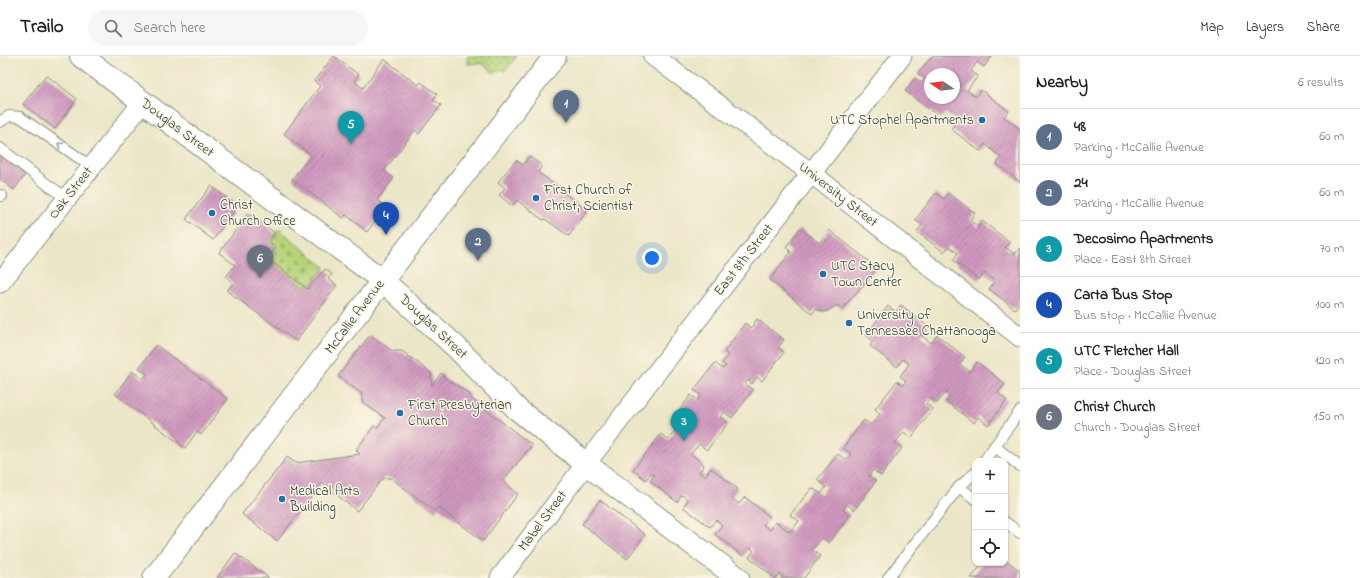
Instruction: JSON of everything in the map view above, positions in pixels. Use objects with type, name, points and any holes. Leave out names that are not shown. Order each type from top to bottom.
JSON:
[{"type":"street","name":"Douglas Street","points":[[81,56],[382,280],[456,347],[517,409],[586,464],[738,578]]},
{"type":"street","name":"McCallie Avenue","points":[[154,578],[555,56]]},
{"type":"street","name":"University Street","points":[[653,56],[811,173],[1020,337]]},
{"type":"street","name":"East 8th Street","points":[[586,464],[902,56]]},
{"type":"street","name":"Oak Street","points":[[0,283],[143,102]]},
{"type":"street","name":"Mabel Street","points":[[500,578],[586,464]]},
{"type":"lane","points":[[0,122],[9,116],[20,117],[92,167]]},
{"type":"lane","points":[[0,148],[67,198]]},
{"type":"lane","points":[[986,458],[1020,411]]},
{"type":"lane","points":[[994,446],[1020,466]]},
{"type":"lane","points":[[888,578],[959,487],[972,476]]},
{"type":"lane","points":[[959,487],[972,498]]},
{"type":"lane","points":[[1008,524],[1020,533]]},
{"type":"green space","points":[[467,56],[517,56],[505,71],[501,69],[494,73],[481,63],[468,64]]},
{"type":"green space","points":[[279,229],[325,267],[308,289],[268,259],[276,247],[270,241]]},
{"type":"building","points":[[334,56],[359,75],[354,81],[363,88],[384,59],[418,85],[421,82],[437,94],[433,100],[441,105],[419,134],[415,130],[384,171],[394,178],[377,200],[386,207],[367,232],[346,215],[343,218],[292,179],[311,155],[284,134],[320,86],[314,81]]},
{"type":"building","name":"UTC Stophel Apartments","points":[[932,56],[992,56],[984,67],[977,62],[971,71],[978,76],[967,90],[976,97],[981,90],[1009,111],[1004,117],[1020,129],[1020,182],[997,164],[1001,157],[985,144],[980,151],[951,129],[957,122],[945,113],[941,118],[905,91],[915,78],[922,83],[924,80],[924,104],[960,104],[960,68],[924,68],[924,78],[918,74]]},
{"type":"building","points":[[46,75],[77,99],[55,129],[23,104]]},
{"type":"building","points":[[0,154],[25,175],[14,190],[0,179]]},
{"type":"building","name":"First Church of Christ, Scientist","points":[[529,156],[542,166],[538,172],[587,211],[569,236],[545,219],[543,220],[517,200],[512,206],[499,195],[505,188],[498,182],[516,160],[523,165]]},
{"type":"building","name":"Christ Church Office","points":[[211,186],[238,206],[213,240],[186,219]]},
{"type":"building","points":[[936,193],[944,199],[948,193],[975,213],[970,220],[978,227],[982,221],[1010,242],[1005,247],[1015,254],[1020,248],[1020,302],[1015,309],[989,289],[995,281],[984,273],[979,280],[953,260],[958,253],[949,246],[944,252],[917,232],[922,225],[915,220]]},
{"type":"building","points":[[248,213],[275,233],[269,242],[276,247],[268,259],[308,289],[325,269],[332,274],[328,279],[337,285],[296,341],[227,291],[233,283],[226,277],[235,265],[219,253]]},
{"type":"building","name":"UTC Stacy Town Center","points":[[800,228],[819,243],[829,230],[877,268],[842,309],[837,305],[827,311],[822,312],[816,309],[812,314],[770,280],[791,252],[786,247]]},
{"type":"building","points":[[901,305],[928,327],[921,335],[931,343],[937,335],[965,357],[960,364],[970,372],[977,362],[1005,384],[998,393],[1007,400],[988,425],[978,417],[974,423],[946,401],[950,396],[946,393],[937,403],[930,398],[926,404],[933,409],[911,438],[904,432],[895,443],[902,448],[881,476],[873,470],[869,476],[876,481],[854,510],[847,504],[843,510],[850,515],[829,543],[822,538],[812,550],[820,556],[804,578],[781,578],[783,575],[781,573],[777,578],[775,578],[749,557],[754,551],[750,547],[743,556],[715,534],[722,525],[716,520],[710,527],[683,507],[688,500],[682,495],[677,502],[650,481],[654,475],[651,473],[646,480],[633,470],[661,434],[668,440],[677,428],[670,422],[691,395],[698,400],[701,395],[694,390],[715,363],[723,369],[726,366],[722,363],[728,355],[724,352],[745,323],[751,328],[757,319],[784,340],[778,348],[784,352],[762,381],[757,377],[752,384],[748,380],[745,384],[753,390],[732,418],[724,412],[720,417],[728,423],[707,450],[699,444],[691,454],[704,465],[699,472],[705,476],[711,468],[738,489],[731,498],[739,504],[745,497],[770,517],[763,525],[770,530],[776,522],[790,532],[799,521],[790,515],[812,488],[821,494],[826,487],[817,480],[838,454],[846,460],[851,454],[843,448],[864,420],[871,425],[880,414],[875,409],[897,381],[903,385],[906,381],[900,376],[909,364],[903,359],[897,367],[870,346],[873,341],[866,335],[888,306],[896,312]]},
{"type":"building","points":[[370,335],[393,351],[402,351],[431,373],[432,385],[441,373],[445,378],[470,394],[469,397],[532,445],[503,481],[518,494],[483,541],[438,507],[435,511],[391,478],[383,478],[357,511],[322,483],[277,541],[242,514],[287,457],[296,463],[360,454],[356,450],[374,426],[377,428],[385,418],[362,402],[362,394],[338,376]]},
{"type":"building","points":[[156,345],[228,399],[201,435],[197,432],[185,448],[115,394],[132,371],[143,379],[147,374],[139,368]]},
{"type":"building","points":[[600,500],[645,535],[627,559],[582,524]]},
{"type":"building","points":[[235,553],[269,578],[217,578]]},
{"type":"building","points":[[1008,561],[1020,571],[1020,578],[971,578],[981,566],[1008,566]]},
{"type":"place","name":"UTC Stophel Apartments","points":[[982,120]]},
{"type":"place","name":"48","points":[[566,123]]},
{"type":"place","name":"UTC Fletcher Hall","points":[[351,144]]},
{"type":"place","name":"First Church of Christ, Scientist","points":[[536,198]]},
{"type":"place","name":"Christ Church Office","points":[[212,213]]},
{"type":"place","name":"Carta Bus Stop","points":[[386,235]]},
{"type":"place","name":"24","points":[[478,261]]},
{"type":"place","name":"UTC Stacy Town Center","points":[[823,274]]},
{"type":"place","name":"Christ Church","points":[[260,278]]},
{"type":"place","name":"University of Tennessee Chattanooga","points":[[849,323]]},
{"type":"place","name":"First Presbyterian Church","points":[[400,413]]},
{"type":"place","name":"Decosimo Apartments","points":[[684,441]]},
{"type":"place","name":"Medical Arts Building","points":[[282,499]]}]
